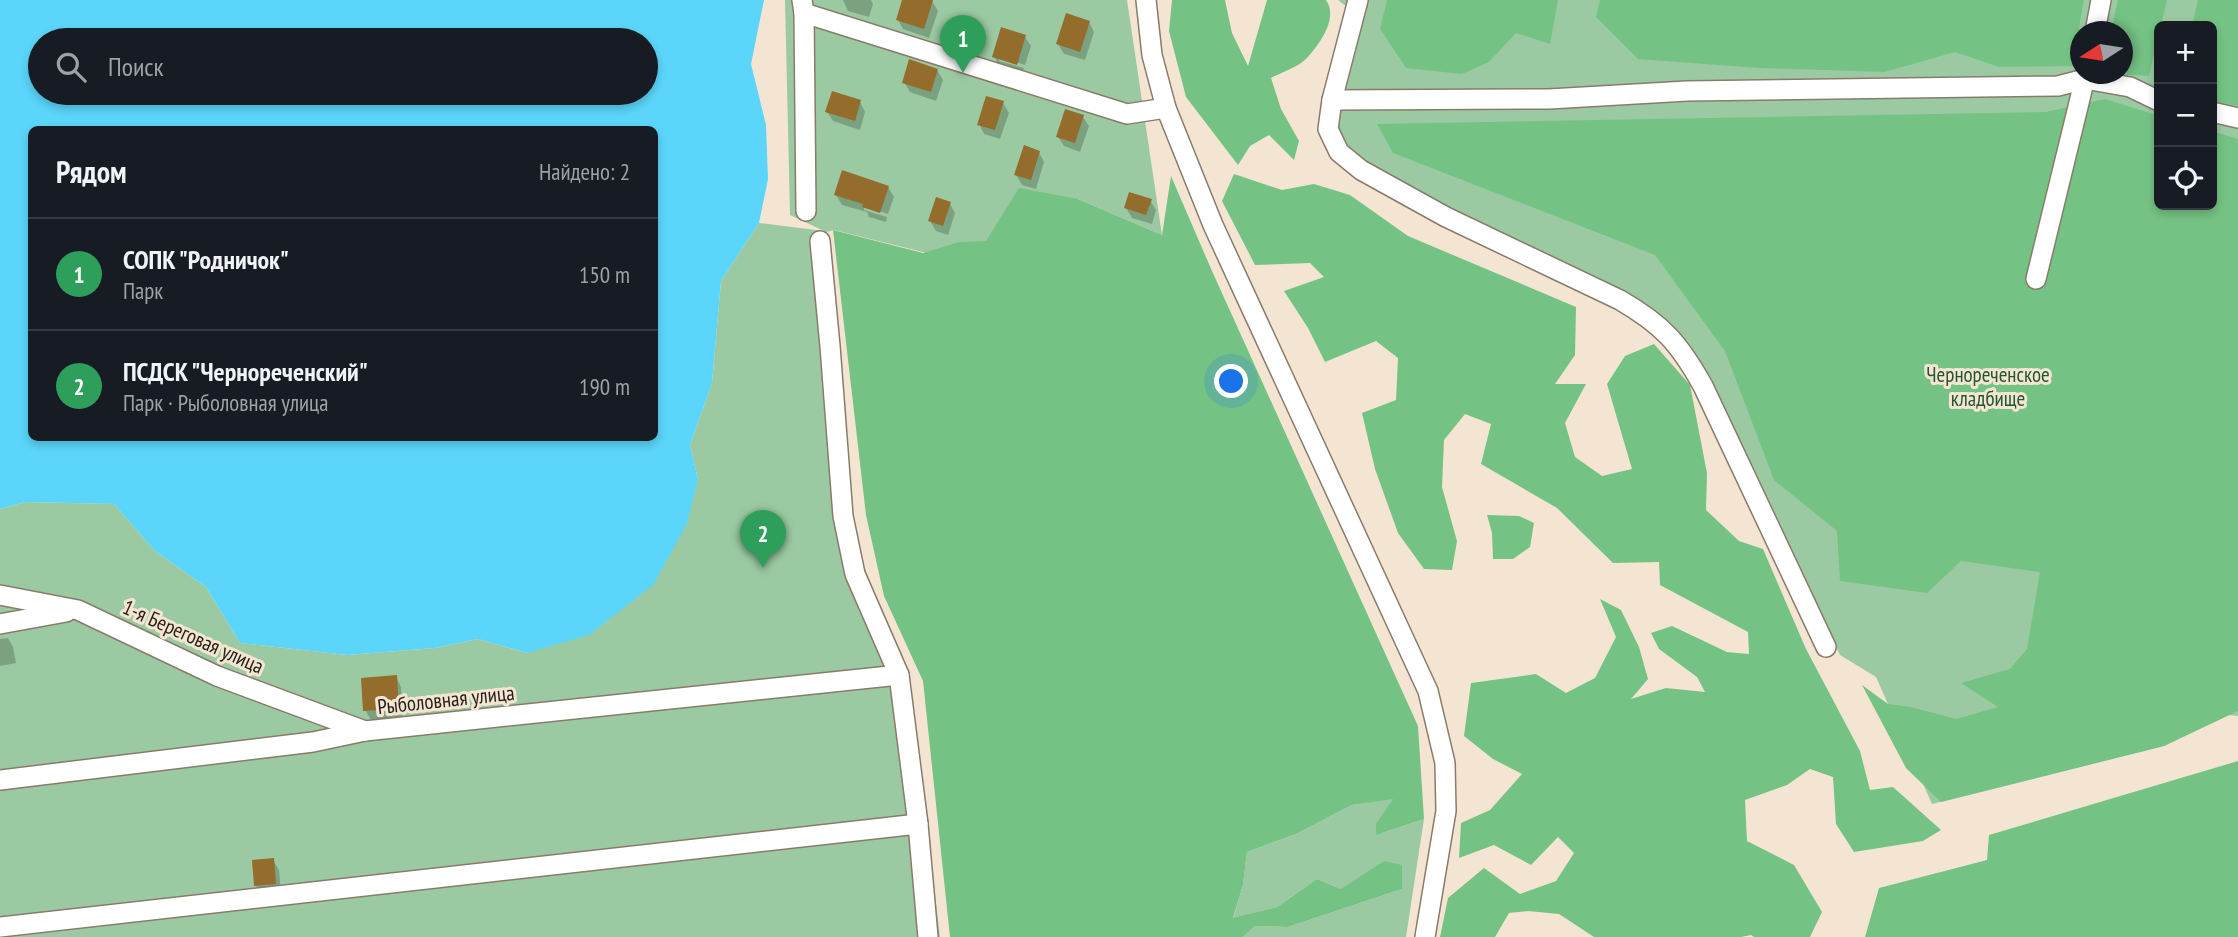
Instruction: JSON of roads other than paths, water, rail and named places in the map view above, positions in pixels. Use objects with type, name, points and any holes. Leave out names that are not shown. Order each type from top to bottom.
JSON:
[{"type":"street","points":[[1146,0],[1152,55],[1166,108],[1213,225],[1429,691],[1445,763],[1446,811],[1425,937]]},
{"type":"street","points":[[1358,0],[1332,100],[1328,129],[1339,152],[1361,170],[1446,217],[1620,300],[1668,333],[1703,386],[1826,648]]},
{"type":"street","points":[[2097,21],[2101,0]]},
{"type":"street","points":[[806,211],[803,7],[1127,114],[1166,108]]},
{"type":"street","points":[[1332,100],[1549,99],[1687,91],[2058,86],[2070,82]]},
{"type":"street","points":[[2036,279],[2083,84]]},
{"type":"street","points":[[2118,84],[2154,99]]},
{"type":"street","points":[[2217,113],[2238,118]]},
{"type":"street","points":[[820,241],[843,516],[855,574],[899,675],[918,824],[928,937]]},
{"type":"street","name":"1-я Береговая улица","points":[[0,595],[78,610],[217,676],[365,731]]},
{"type":"street","points":[[0,625],[78,610]]},
{"type":"street","name":"Рыболовная улица","points":[[0,780],[313,742],[365,731],[899,675]]},
{"type":"street","points":[[0,927],[918,824]]},
{"type":"water","points":[[0,0],[764,0],[751,64],[766,125],[768,179],[759,223],[721,281],[712,383],[690,445],[698,479],[687,524],[653,585],[589,635],[527,653],[478,639],[435,648],[347,655],[240,643],[206,587],[155,551],[114,504],[25,502],[0,509]]},
{"type":"place","name":"СОПК \"Родничок\"","points":[[963,73]]},
{"type":"place","name":"ПСДСК \"Чернореченский\"","points":[[763,568]]},
{"type":"park label","name":"Чернореченское кладбище","points":[[1988,387]]}]
